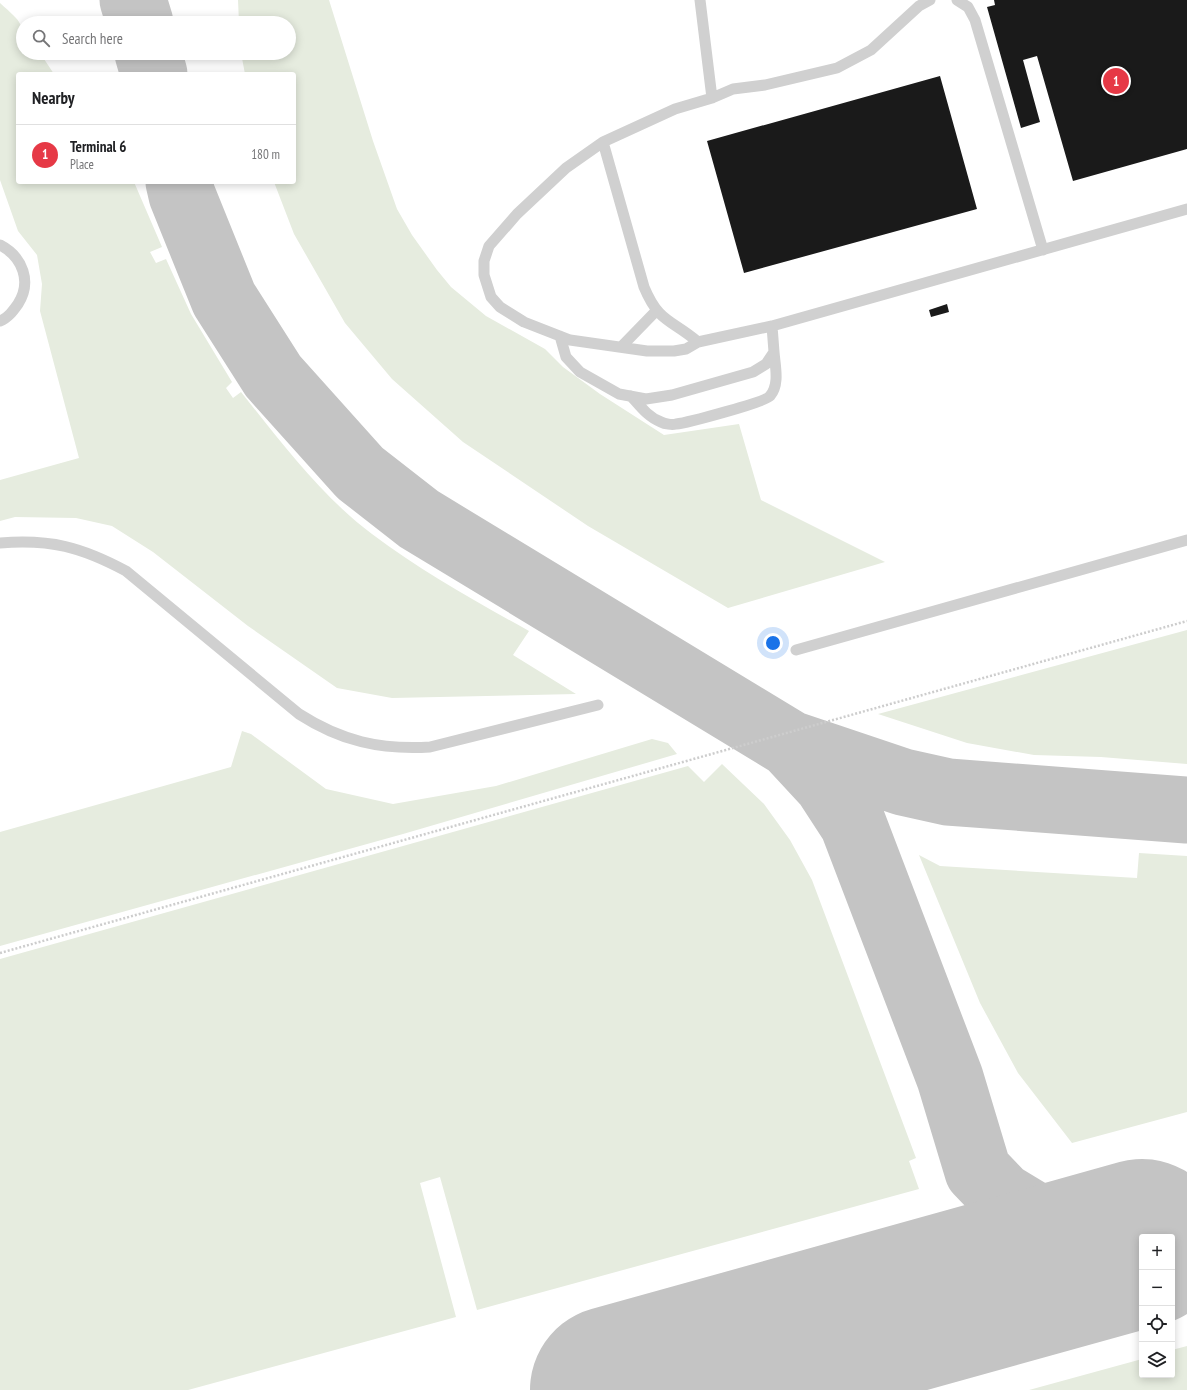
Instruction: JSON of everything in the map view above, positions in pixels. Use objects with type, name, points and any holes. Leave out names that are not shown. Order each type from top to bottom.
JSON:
[{"type":"lane","points":[[700,0],[712,98]]},
{"type":"lane","points":[[930,0],[919,6],[871,50],[837,68],[765,85],[733,89],[712,98],[675,109],[603,142],[566,168],[517,214],[489,246],[484,261],[484,275],[491,297],[500,307],[524,322],[570,340],[605,346],[622,346],[647,351],[674,351],[686,349],[698,342],[772,326],[1187,209]]},
{"type":"lane","points":[[957,0],[968,7],[975,20],[1043,250]]},
{"type":"lane","points":[[603,142],[644,286],[656,311],[666,321],[688,333],[698,342]]},
{"type":"lane","points":[[0,245],[10,250],[21,264],[25,278],[24,295],[14,309],[0,321]]},
{"type":"lane","points":[[622,346],[656,311]]},
{"type":"lane","points":[[631,396],[648,416],[662,423],[675,424],[756,403],[769,398],[775,388],[776,376],[772,326]]},
{"type":"lane","points":[[560,336],[566,357],[580,372],[619,394],[646,399],[672,395],[753,372],[766,364],[774,352]]},
{"type":"lane","points":[[796,650],[1187,540]]},
{"type":"lane","points":[[0,543],[38,542],[74,547],[103,558],[126,571],[299,714],[318,726],[346,738],[377,746],[412,748],[430,747],[598,705]]},
{"type":"path","points":[[0,953],[1187,621]]},
{"type":"shaded area","points":[[238,0],[329,0],[373,141],[397,209],[412,235],[451,287],[486,316],[545,349],[563,367],[600,394],[664,435],[739,424],[761,500],[885,562],[728,608],[588,526],[463,442],[392,379],[345,323],[294,234],[275,184],[296,184],[296,72],[245,72],[242,60],[296,60],[296,16],[239,16]]},
{"type":"shaded area","points":[[0,3],[16,19],[16,60],[45,60],[53,72],[16,72],[16,184],[135,184],[162,247],[150,252],[156,263],[166,259],[191,314],[232,382],[226,388],[233,398],[241,392],[286,449],[318,485],[353,519],[372,534],[429,573],[529,631],[513,655],[576,694],[392,698],[337,688],[248,626],[153,552],[112,526],[76,518],[15,517],[0,521],[0,480],[79,458],[40,311],[42,284],[37,255],[18,231],[0,180]]},
{"type":"shaded area","points":[[1187,630],[1187,764],[1101,757],[1034,755],[967,743],[878,714]]},
{"type":"shaded area","points":[[242,731],[251,734],[326,789],[393,804],[496,786],[652,739],[668,743],[677,754],[403,834],[0,946],[0,832],[231,767]]},
{"type":"shaded area","points":[[722,764],[764,804],[790,840],[812,880],[916,1158],[909,1161],[919,1189],[477,1310],[440,1177],[420,1183],[456,1317],[188,1390],[0,1390],[0,959],[688,766],[704,782]]},
{"type":"shaded area","points":[[1139,853],[1187,856],[1187,1112],[1072,1143],[1018,1073],[980,1003],[919,855],[940,866],[1137,878]]},
{"type":"shaded area","points":[[1187,1346],[1187,1390],[1029,1390],[1139,1360],[1139,1378],[1175,1378],[1175,1349]]},
{"type":"building","points":[[994,0],[1187,0],[1187,149],[1073,181],[1037,56],[1023,60],[1040,122],[1021,128],[987,7],[995,5]]},
{"type":"building","points":[[940,76],[977,209],[744,273],[707,141]]},
{"type":"building","points":[[947,304],[949,312],[931,317],[929,310]]},
{"type":"taxiway","points":[[133,0],[138,16]]},
{"type":"taxiway","points":[[150,60],[153,72]]},
{"type":"taxiway","points":[[179,184],[182,195],[224,299],[273,376],[360,473],[419,519],[790,744],[827,784],[853,824],[950,1078],[978,1171],[1002,1196],[1045,1222],[1062,1229],[1089,1235],[1136,1238],[1187,1228]]},
{"type":"taxiway","points":[[790,744],[903,782],[948,792],[1187,810]]},
{"type":"runway","points":[[614,1390],[1139,1244]]},
{"type":"place","name":"Terminal 6","points":[[1116,81]]}]
